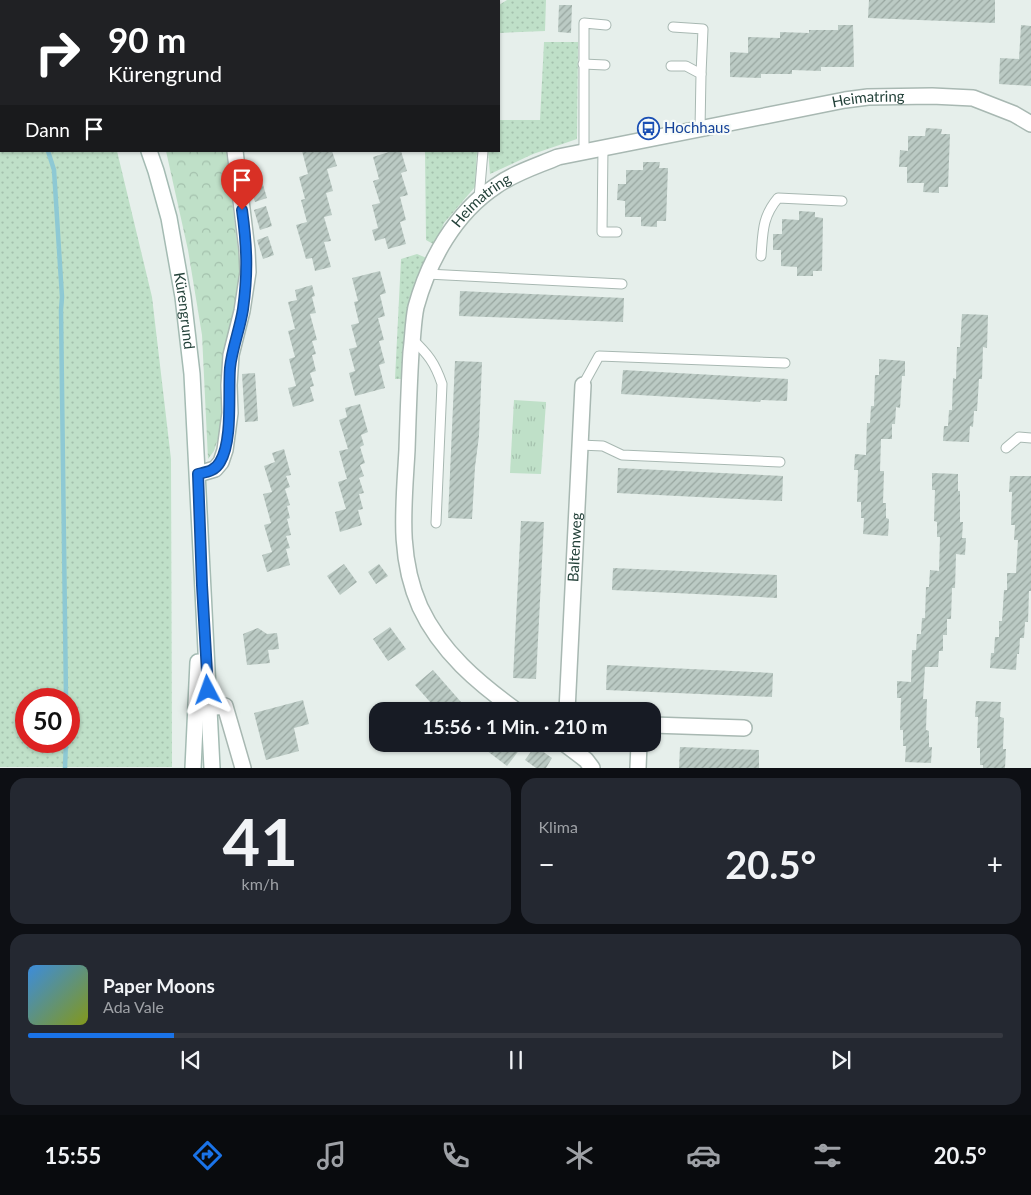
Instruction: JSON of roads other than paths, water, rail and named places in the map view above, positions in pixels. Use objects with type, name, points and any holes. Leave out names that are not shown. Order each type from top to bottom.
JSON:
[{"type":"street","name":"Heimatring","points":[[505,702],[485,687],[457,661],[440,641],[421,608],[409,579],[405,557],[403,532],[412,339],[416,308],[434,257],[456,223],[479,198],[497,185],[522,171],[558,158],[868,97],[932,96],[974,98],[1014,114],[1031,124]]},
{"type":"street","name":"Kürengrund","points":[[149,152],[169,218],[183,296],[192,374],[202,585],[203,708],[212,768]]},
{"type":"street","points":[[198,474],[215,469],[221,462],[225,450],[230,412],[229,385],[232,355],[248,272],[235,152]]},
{"type":"street","name":"Baltenweg","points":[[567,702],[583,385]]},
{"type":"street","points":[[203,708],[225,706],[243,768]]},
{"type":"street","name":"Kürengrund","points":[[194,768],[203,708]]},
{"type":"street","points":[[661,725],[744,728]]},
{"type":"street","points":[[576,752],[592,768]]},
{"type":"street","points":[[638,768],[639,752]]},
{"type":"lane","points":[[584,152],[584,23],[606,25]]},
{"type":"lane","points":[[673,27],[703,29],[700,129]]},
{"type":"lane","points":[[583,64],[605,65]]},
{"type":"lane","points":[[671,66],[686,66],[701,74]]},
{"type":"lane","points":[[604,148],[602,232],[617,232]]},
{"type":"lane","points":[[479,198],[483,152]]},
{"type":"lane","points":[[761,256],[763,225],[769,208],[778,198],[842,201]]},
{"type":"lane","points":[[427,274],[622,284]]},
{"type":"lane","points":[[412,339],[429,355],[437,369],[442,384],[436,523]]},
{"type":"lane","points":[[583,385],[598,356],[785,363]]},
{"type":"lane","points":[[1006,448],[1019,437],[1031,438]]},
{"type":"lane","points":[[580,445],[603,446],[622,455],[780,462]]},
{"type":"waterway","points":[[48,152],[54,170],[62,297],[66,688]]},
{"type":"waterway","points":[[65,768],[66,753]]},
{"type":"place","name":"Hochhaus","points":[[648,128]]}]
